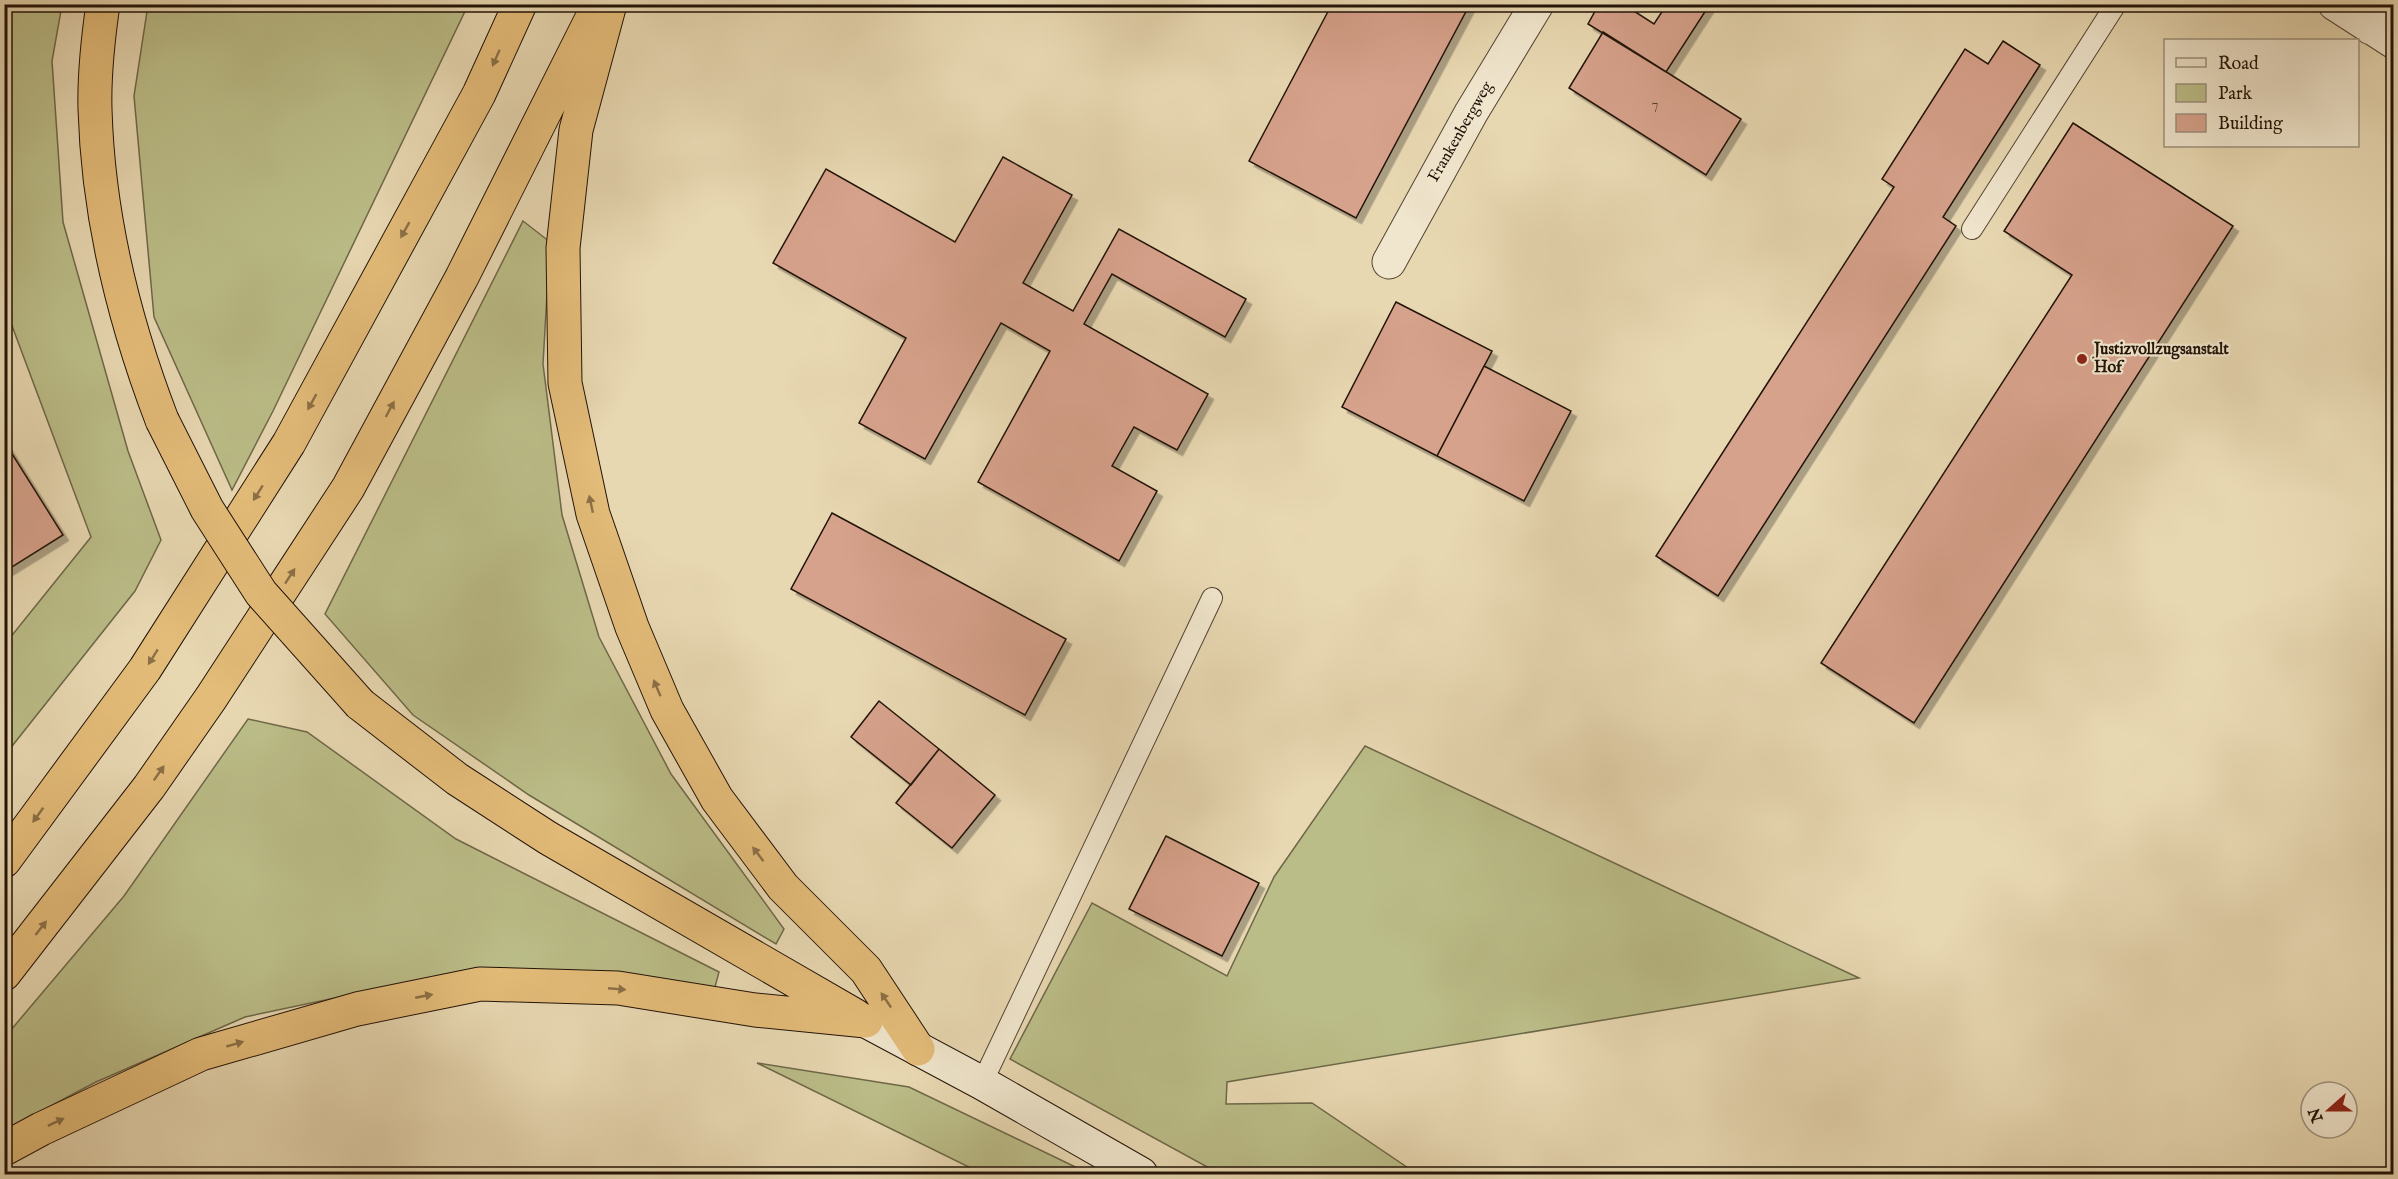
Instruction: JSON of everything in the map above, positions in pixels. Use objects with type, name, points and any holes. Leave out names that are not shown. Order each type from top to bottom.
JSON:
[{"type":"highway","points":[[103,4],[95,108],[102,200],[117,279],[162,420],[207,509],[261,593],[360,704],[457,779],[548,838],[866,1021]]},
{"type":"highway","points":[[4,861],[145,669],[289,443],[479,94],[520,4]]},
{"type":"highway","points":[[4,974],[149,788],[211,698],[348,488],[462,277],[599,4]]},
{"type":"highway","points":[[610,4],[576,130],[563,248],[565,383],[593,514],[632,627],[667,710],[717,799],[783,887],[866,970],[918,1049]]},
{"type":"highway","points":[[4,1149],[41,1129],[201,1054],[357,1009],[480,984],[618,988],[755,1010],[866,1021]]},
{"type":"street","name":"Frankenbergweg","points":[[1389,262],[1471,113],[1537,4]]},
{"type":"street","points":[[2335,4],[2384,25]]},
{"type":"street","points":[[866,1021],[982,1083],[1141,1174]]},
{"type":"lane","points":[[1972,229],[2116,4]]},
{"type":"lane","points":[[982,1083],[1212,598]]},
{"type":"green space","points":[[5,4],[62,5],[52,61],[63,222],[128,451],[161,540],[135,591],[5,755],[5,644],[91,537],[5,307]]},
{"type":"green space","points":[[148,5],[468,5],[273,411],[232,490],[154,317],[134,96]]},
{"type":"green space","points":[[523,221],[550,242],[543,364],[562,515],[599,637],[671,774],[784,929],[776,944],[529,795],[413,715],[325,614]]},
{"type":"green space","points":[[248,719],[307,732],[456,839],[719,972],[715,987],[406,983],[245,1017],[96,1082],[5,1130],[5,1037],[124,896]]},
{"type":"green space","points":[[1365,746],[1859,978],[1227,1082],[1226,1104],[1312,1103],[1417,1174],[1220,1174],[1010,1059],[1092,903],[1227,976],[1274,877]]},
{"type":"green space","points":[[757,1063],[909,1087],[1090,1174],[983,1174]]},
{"type":"building","points":[[1332,4],[1470,4],[1356,218],[1249,161]]},
{"type":"building","points":[[1599,4],[1623,4],[1654,24],[1667,4],[1710,4],[1666,72],[1588,24]]},
{"type":"building","points":[[1603,32],[1741,119],[1706,175],[1569,88]]},
{"type":"building","points":[[2003,41],[2040,65],[1943,217],[1956,226],[1718,596],[1656,556],[1894,187],[1882,179],[1965,49],[1988,64]]},
{"type":"building","name":"Justizvollzugsanstalt Hof","points":[[2073,123],[2233,226],[1914,723],[1821,663],[2072,275],[2004,231]]},
{"type":"building","points":[[1003,157],[1072,195],[1023,283],[1073,311],[1119,229],[1246,299],[1225,337],[1112,274],[1084,324],[1208,394],[1177,450],[1134,427],[1112,466],[1157,491],[1119,561],[978,482],[1050,351],[1001,323],[925,459],[859,423],[906,338],[773,263],[826,169],[955,242]]},
{"type":"building","points":[[1396,302],[1492,351],[1437,456],[1342,407]]},
{"type":"building","points":[[1484,366],[1571,411],[1524,501],[1437,456]]},
{"type":"building","points":[[4,441],[63,535],[4,572]]},
{"type":"building","points":[[832,513],[1066,639],[1025,715],[791,589]]},
{"type":"building","points":[[879,701],[939,749],[911,785],[851,737]]},
{"type":"building","points":[[939,749],[995,795],[952,848],[896,803]]},
{"type":"building","points":[[1166,836],[1259,883],[1222,956],[1129,909]]},
{"type":"place","name":"Justizvollzugsanstalt Hof","points":[[2082,359]]}]
